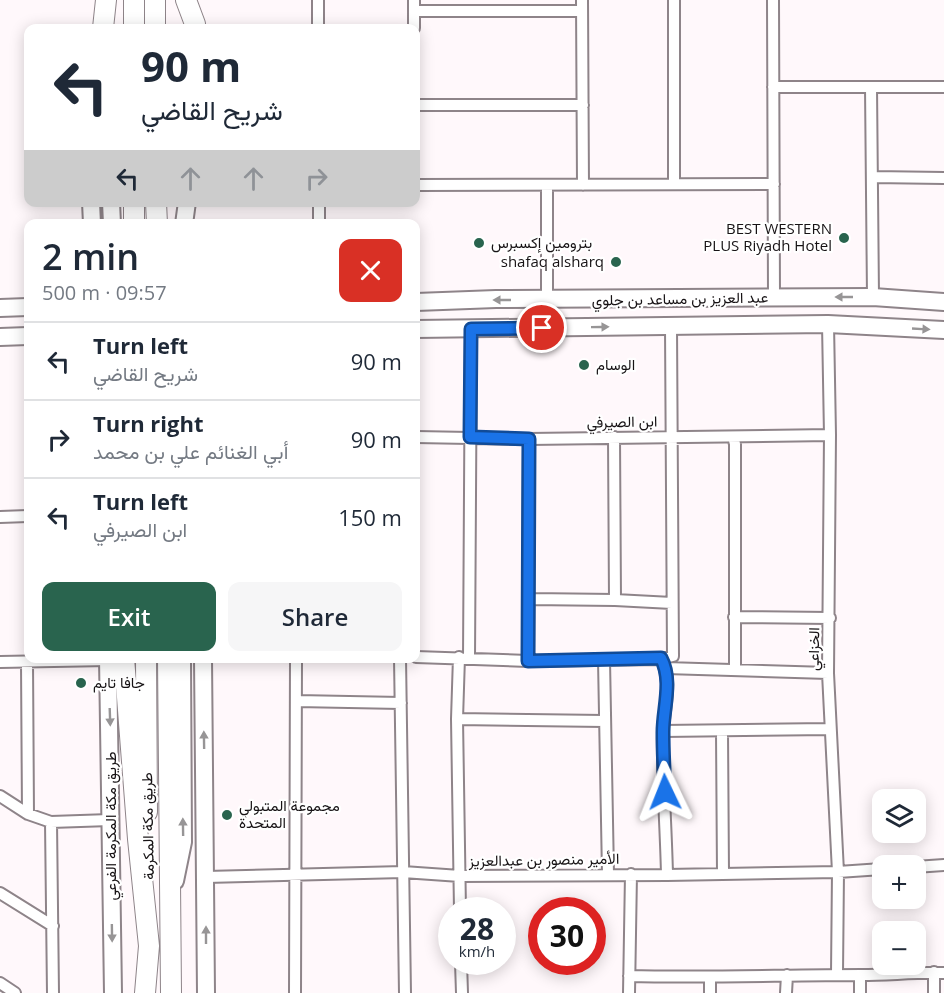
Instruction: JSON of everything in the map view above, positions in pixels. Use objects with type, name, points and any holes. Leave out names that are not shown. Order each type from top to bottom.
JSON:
[{"type":"highway","points":[[103,24],[106,0]]},
{"type":"highway","points":[[134,0],[134,24]]},
{"type":"highway","points":[[155,0],[155,24]]},
{"type":"highway","points":[[186,0],[194,24]]},
{"type":"highway","points":[[114,663],[138,839],[149,946],[145,993]]},
{"type":"highway","name":"طريق مكة المكرمة","points":[[146,663],[150,993]]},
{"type":"highway","name":"طريق مكة المكرمة","points":[[168,663],[171,993]]},
{"type":"main road","points":[[97,0],[98,24]]},
{"type":"main road","points":[[195,0],[195,24]]},
{"type":"main road","name":"عبد العزيز بن مساعد بن جلوي","points":[[420,302],[873,297],[944,302]]},
{"type":"main road","points":[[0,308],[24,307]]},
{"type":"main road","name":"عبد العزيز بن مساعد بن جلوي","points":[[420,329],[828,324],[944,330]]},
{"type":"main road","points":[[2,337],[24,336]]},
{"type":"main road","name":"طريق مكة المكرمة الفرعي","points":[[113,663],[110,820],[113,993]]},
{"type":"main road","points":[[170,905],[183,842],[182,663]]},
{"type":"main road","points":[[203,663],[207,993]]},
{"type":"street","points":[[318,0],[318,24]]},
{"type":"street","points":[[674,0],[674,184]]},
{"type":"street","points":[[773,0],[774,297]]},
{"type":"street","points":[[414,24],[414,6],[582,5],[583,184]]},
{"type":"street","points":[[773,87],[944,87]]},
{"type":"street","points":[[871,87],[873,297]]},
{"type":"street","points":[[420,105],[583,105]]},
{"type":"street","points":[[873,177],[944,178]]},
{"type":"street","points":[[420,185],[774,184]]},
{"type":"street","points":[[547,185],[547,300]]},
{"type":"street","name":"الخزاعي","points":[[828,324],[830,435],[828,673],[838,872],[837,973]]},
{"type":"street","points":[[664,663],[674,656],[671,327]]},
{"type":"street","points":[[460,897],[457,719],[464,658],[471,329]]},
{"type":"street","name":"ابن الصيرفي","points":[[420,437],[529,439],[830,435]]},
{"type":"street","points":[[614,437],[615,600]]},
{"type":"street","points":[[733,437],[735,444],[735,670]]},
{"type":"street","points":[[528,661],[529,439]]},
{"type":"street","points":[[0,517],[24,516]]},
{"type":"street","points":[[530,599],[672,603]]},
{"type":"street","points":[[734,617],[830,618]]},
{"type":"street","points":[[420,657],[528,661],[604,660],[735,670],[828,673]]},
{"type":"street","points":[[604,660],[608,874]]},
{"type":"street","points":[[0,662],[24,662]]},
{"type":"street","points":[[27,663],[28,814]]},
{"type":"street","points":[[295,993],[296,663]]},
{"type":"street","points":[[400,663],[405,993]]},
{"type":"street","points":[[664,663],[666,695],[663,731],[667,875]]},
{"type":"street","points":[[297,701],[401,704]]},
{"type":"street","points":[[457,719],[604,721]]},
{"type":"street","points":[[663,731],[830,729]]},
{"type":"street","points":[[722,732],[723,873]]},
{"type":"street","points":[[0,796],[28,814],[51,822],[110,820]]},
{"type":"street","points":[[51,822],[53,993]]},
{"type":"street","points":[[926,866],[944,865]]},
{"type":"street","name":"الأمير منصور بن عبدالعزيز","points":[[206,877],[403,872],[460,876],[667,875],[872,870]]},
{"type":"street","points":[[629,993],[631,874]]},
{"type":"street","points":[[0,893],[53,926]]},
{"type":"street","points":[[629,976],[710,978],[837,973],[860,975],[939,973],[934,993]]},
{"type":"street","points":[[461,975],[462,993]]},
{"type":"street","points":[[786,993],[787,975]]},
{"type":"street","points":[[860,975],[860,993]]},
{"type":"street","points":[[710,978],[710,993]]},
{"type":"street","points":[[0,983],[15,993]]},
{"type":"place","name":"BEST WESTERN PLUS Riyadh Hotel","points":[[844,238]]},
{"type":"place","name":"بترومين إكسبرس","points":[[479,243]]},
{"type":"place","name":"shafaq alsharq","points":[[616,262]]},
{"type":"place","name":"الوسام","points":[[584,365]]},
{"type":"place","name":"جافا تايم","points":[[81,683]]},
{"type":"place","name":"مجموعة المتبولي المتحدة","points":[[227,815]]},
{"type":"route","points":[[542,328],[471,329],[470,437],[529,439],[528,661],[661,658],[666,668],[663,731],[665,792]]}]
